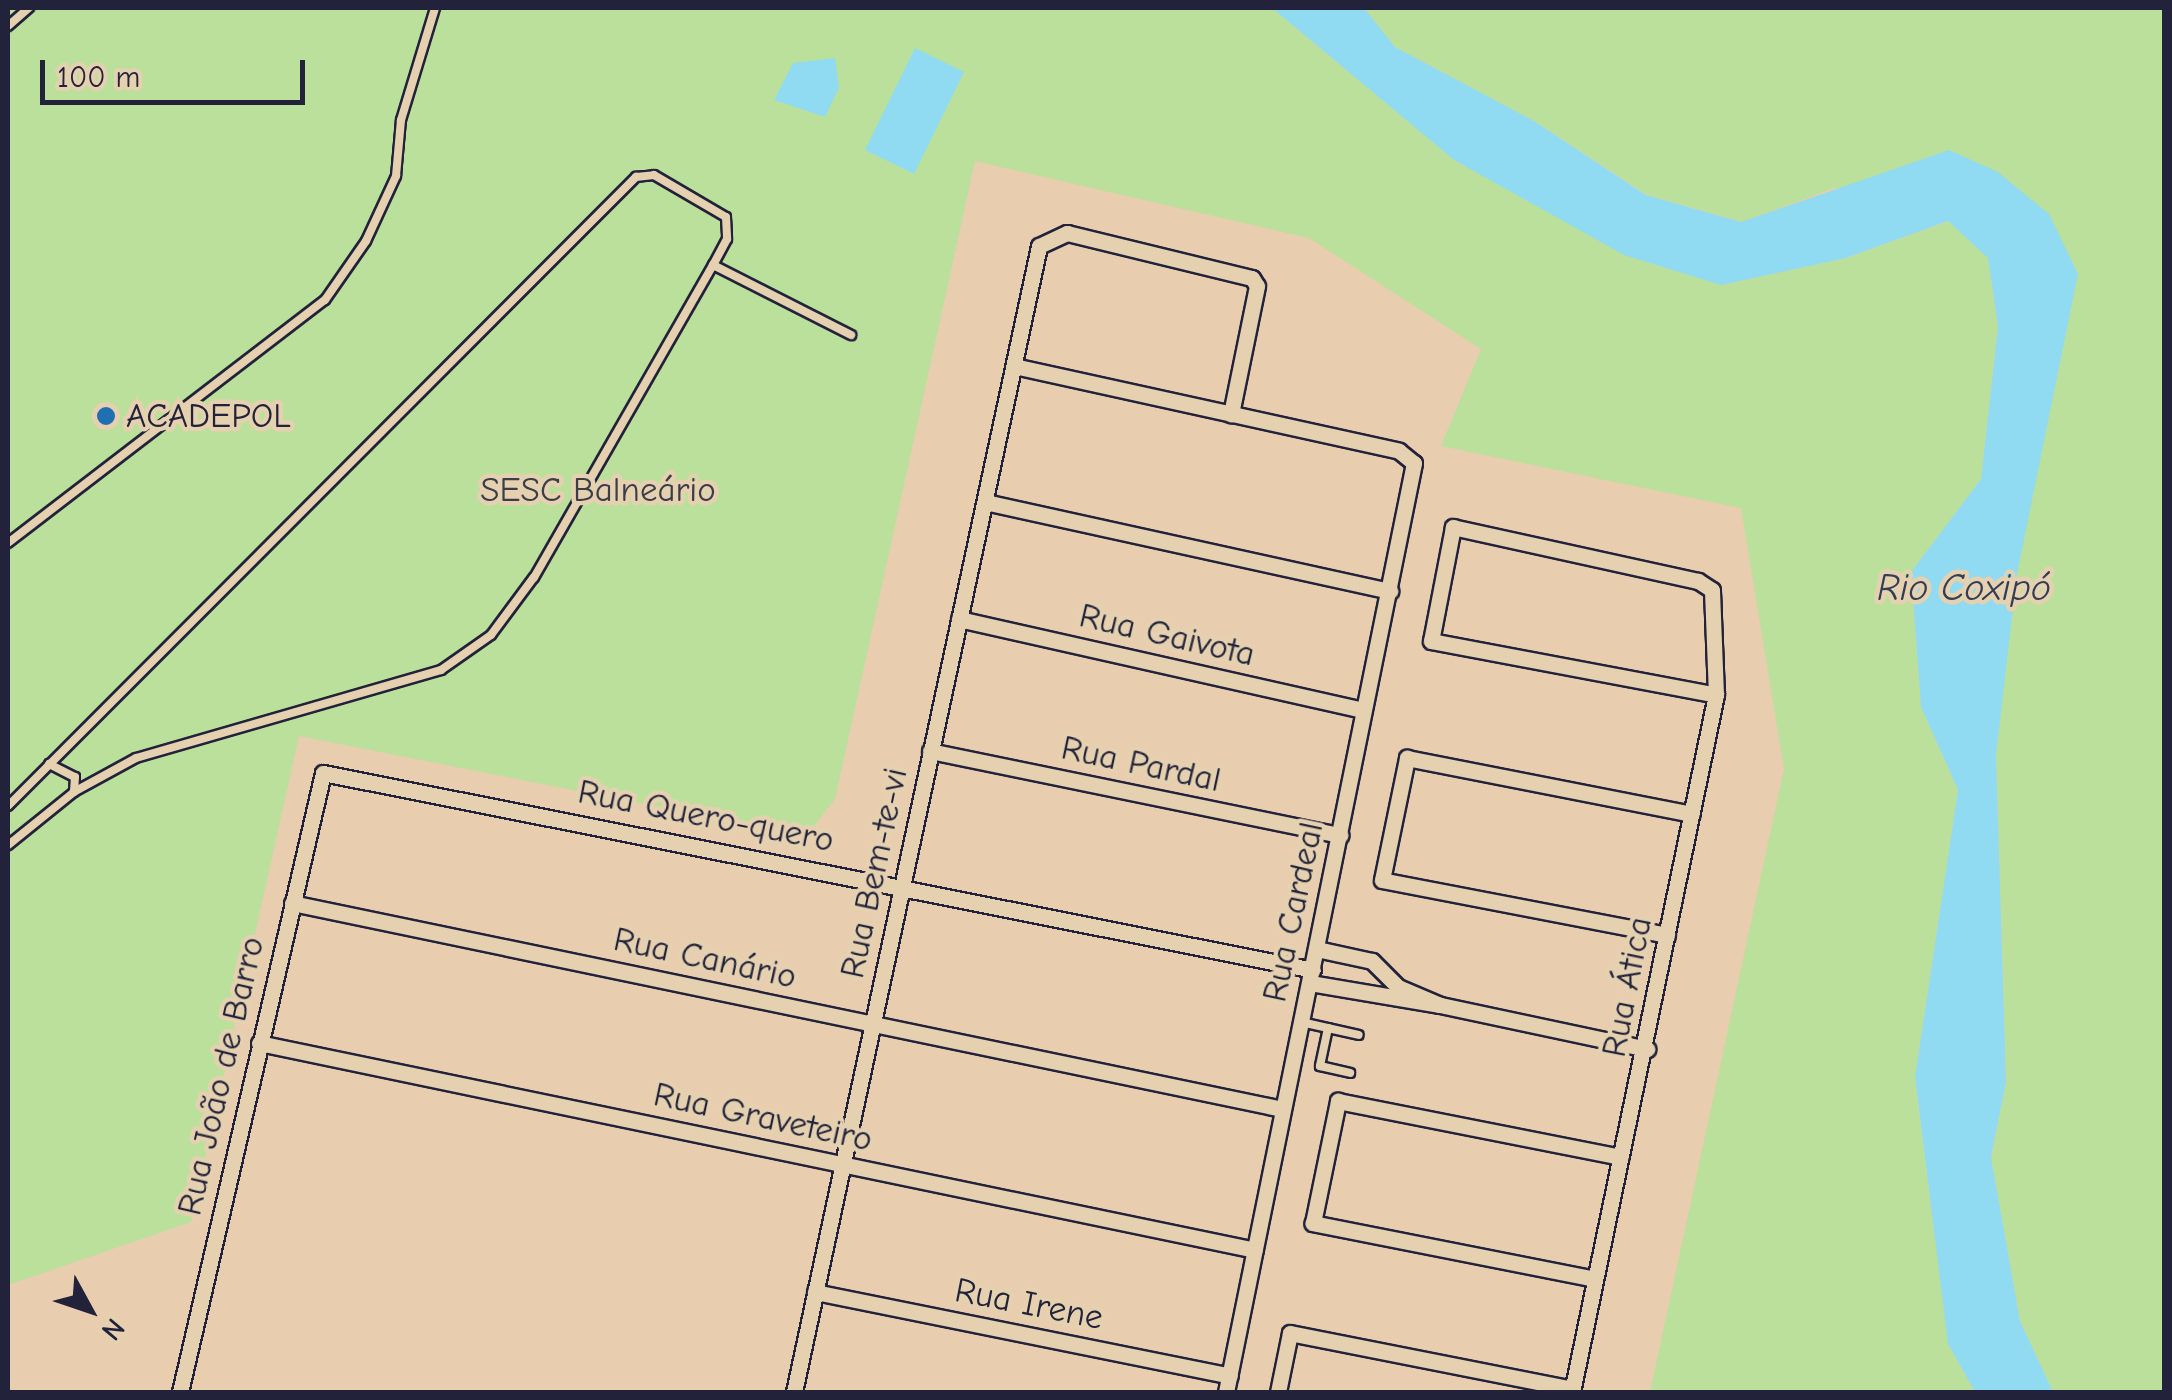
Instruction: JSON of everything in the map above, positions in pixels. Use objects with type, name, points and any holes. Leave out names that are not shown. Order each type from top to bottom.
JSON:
[{"type":"street","points":[[1067,233],[1252,278],[1257,286],[1231,414],[1014,366],[1032,262],[1050,237],[1067,233]]},
{"type":"street","name":"Rua Bem-te-vi","points":[[794,1392],[1014,366]]},
{"type":"street","name":"Rua Cardeal","points":[[1228,1384],[1363,710],[1416,475],[1414,463],[1399,451],[1231,414]]},
{"type":"street","points":[[985,502],[1390,591]]},
{"type":"street","name":"Rua Ática","points":[[1573,1391],[1620,1157],[1647,1049],[1716,695],[1712,590],[1698,580],[1453,527],[1431,640],[1716,695]]},
{"type":"street","name":"Rua Gaivota","points":[[958,619],[1363,710]]},
{"type":"street","name":"Rua Pardal","points":[[930,751],[1341,835]]},
{"type":"street","points":[[1667,935],[1382,880],[1407,758],[1692,814]]},
{"type":"street","name":"Rua Quero-quero","points":[[323,773],[901,884],[1312,971]]},
{"type":"street","name":"Rua João de Barro","points":[[180,1392],[323,773]]},
{"type":"street","name":"Rua Canário","points":[[292,902],[1282,1109]]},
{"type":"street","points":[[1312,971],[1370,960],[1398,987],[1440,1005]]},
{"type":"street","points":[[1312,971],[1389,1000],[1440,1005],[1647,1049]]},
{"type":"street","name":"Rua Graveteiro","points":[[260,1043],[1255,1250]]},
{"type":"street","points":[[1595,1279],[1313,1223],[1338,1101],[1620,1157]]},
{"type":"street","name":"Rua Irene","points":[[816,1292],[1228,1384]]},
{"type":"street","points":[[1278,1392],[1290,1333],[1573,1391]]},
{"type":"lane","points":[[8,26],[30,8]]},
{"type":"lane","points":[[8,543],[325,300],[366,241],[396,176],[401,120],[435,8]]},
{"type":"lane","points":[[8,806],[636,177],[654,175],[726,217],[727,239],[713,265],[534,578],[490,635],[441,670],[136,758],[74,792],[8,845]]},
{"type":"lane","points":[[713,265],[851,335]]},
{"type":"lane","points":[[49,764],[75,777],[74,792]]},
{"type":"lane","points":[[1301,1022],[1359,1035]]},
{"type":"lane","points":[[1328,1028],[1320,1066],[1350,1073]]},
{"type":"green space","name":"SESC Balneário","points":[[8,8],[1272,8],[1454,160],[1721,285],[1846,258],[1949,221],[1988,258],[1998,327],[1981,479],[1911,572],[1921,707],[1958,790],[1915,1077],[1948,1344],[1975,1392],[1650,1392],[1784,769],[1741,508],[1441,446],[1481,349],[1309,238],[975,161],[835,799],[806,836],[299,736],[191,1222],[8,1285]]},
{"type":"green space","points":[[1364,8],[2164,8],[2164,1392],[2053,1392],[2020,1321],[1991,1157],[2006,1082],[1996,755],[2050,214],[1834,188],[1742,222],[1647,195],[1534,121],[1395,47]]},
{"type":"water","name":"Rio Coxipó","points":[[1272,8],[1364,8],[1395,47],[1534,121],[1646,195],[1741,222],[1949,150],[1998,172],[2049,214],[2078,274],[2017,574],[1996,755],[2006,1082],[1991,1157],[2020,1321],[2053,1392],[1975,1392],[1948,1344],[1915,1077],[1958,790],[1921,707],[1911,572],[1981,479],[1998,327],[1988,258],[1948,221],[1846,258],[1721,285],[1624,255],[1454,160]]},
{"type":"water","points":[[915,48],[964,72],[914,174],[865,150]]},
{"type":"water","points":[[835,58],[839,88],[825,117],[774,100],[793,63]]},
{"type":"place","name":"ACADEPOL","points":[[106,416]]}]
